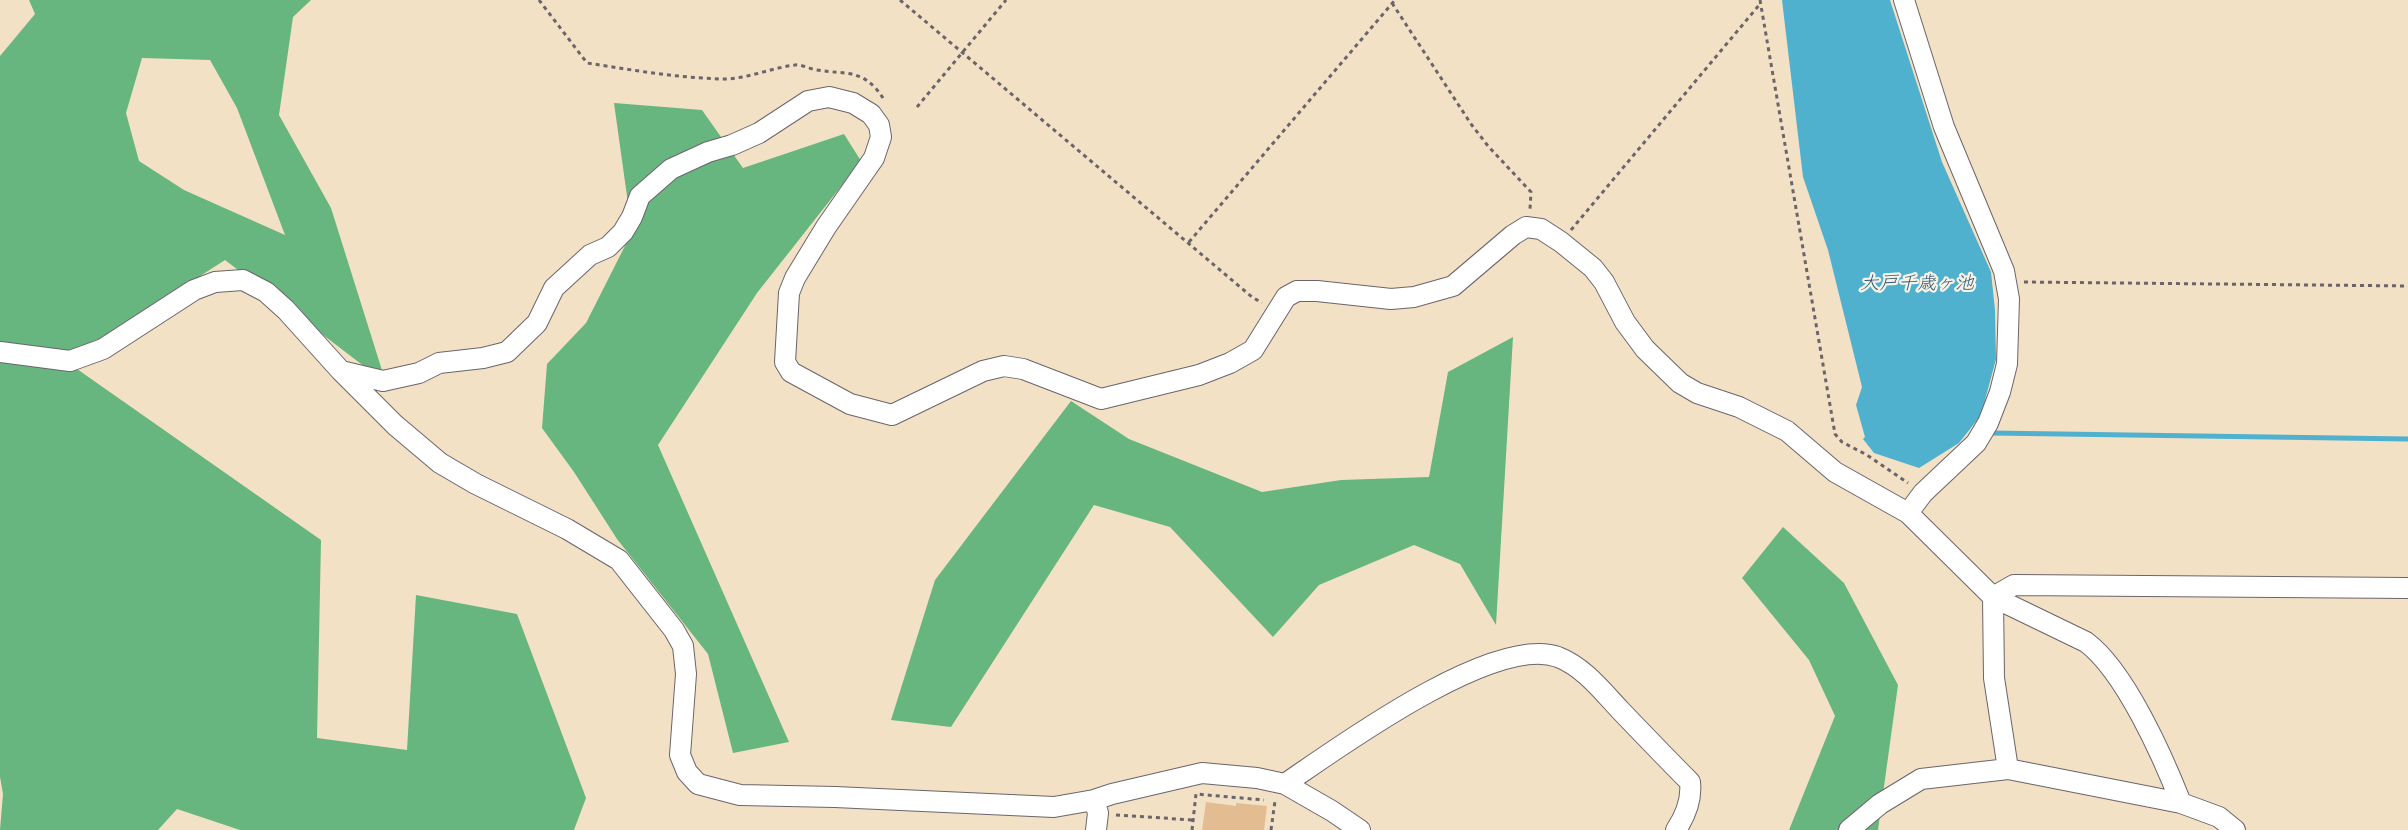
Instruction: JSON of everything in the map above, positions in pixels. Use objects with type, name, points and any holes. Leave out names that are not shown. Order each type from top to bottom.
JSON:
[{"type":"street","points":[[1904,0],[1944,126],[2007,282],[2007,364],[2000,392],[1988,424],[1976,443],[1923,493],[1908,513]]},
{"type":"street","points":[[340,371],[383,381],[420,373],[439,363],[483,358],[506,352],[537,323],[554,288],[590,256],[608,247],[623,232],[632,218],[640,196],[671,169],[708,152],[732,145],[759,133],[808,101],[829,97],[853,103],[871,114],[879,125],[881,138],[874,158],[826,227],[795,278],[789,293],[785,362],[791,372],[850,404],[892,415],[983,371],[1004,366],[1023,369],[1101,399],[1114,398],[1199,375],[1230,363],[1253,350],[1276,311],[1286,298],[1297,291],[1317,291],[1391,299],[1414,297],[1454,286],[1513,235],[1526,227],[1541,229],[1561,242],[1593,268],[1604,282],[1625,322],[1646,349],[1680,383],[1697,393],[1739,407],[1787,431],[1835,472],[1908,513],[1993,597],[2086,642],[2095,649],[2130,697],[2166,765],[2181,803]]},
{"type":"street","points":[[0,352],[70,360],[103,349],[194,290],[215,282],[244,280],[266,292],[286,310],[340,371],[395,425],[440,463],[476,484],[567,529],[618,560],[674,630],[683,646],[686,674],[680,755],[687,772],[698,784],[740,795],[835,797],[1054,807],[1096,814],[1112,794],[1202,773],[1257,778],[1285,784],[1332,811],[1360,830]]},
{"type":"street","points":[[1993,597],[2014,585],[2408,588]]},
{"type":"street","points":[[1993,597],[1994,678],[2008,769]]},
{"type":"street","points":[[1285,784],[1361,732],[1413,702],[1503,658],[1533,654],[1558,657],[1584,674],[1690,782],[1691,791],[1686,815],[1676,830]]},
{"type":"street","points":[[1849,830],[1880,804],[1921,779],[2008,769],[2181,803],[2219,817],[2235,830]]},
{"type":"path","points":[[539,0],[587,63],[666,75],[726,79],[797,64],[810,69],[830,72],[844,71],[859,75],[878,92],[886,103]]},
{"type":"path","points":[[900,0],[1252,296],[1276,311]]},
{"type":"path","points":[[916,107],[1006,0]]},
{"type":"path","points":[[1190,242],[1394,2],[1471,124],[1488,146],[1531,192],[1526,227]]},
{"type":"path","points":[[1561,242],[1760,2]]},
{"type":"path","points":[[1760,2],[1835,434],[1842,442],[1867,455],[1923,493]]},
{"type":"path","points":[[2007,282],[2408,286]]},
{"type":"path","points":[[1192,830],[1196,794],[1275,801],[1271,830]]},
{"type":"path","points":[[1096,814],[1193,820]]},
{"type":"green space","points":[[29,0],[311,0],[293,17],[279,115],[331,208],[386,383],[225,260],[67,362],[321,540],[317,738],[407,750],[416,595],[517,614],[586,798],[574,830],[240,830],[177,809],[158,830],[0,830],[3,794],[0,777],[0,56],[35,14]],"holes":[[[142,58],[210,60],[237,108],[285,235],[184,190],[139,161],[126,113]]]},
{"type":"green space","points":[[614,103],[702,110],[743,168],[844,134],[861,161],[757,293],[658,445],[789,742],[733,753],[708,654],[617,539],[574,472],[542,428],[547,364],[586,323],[632,232]]},
{"type":"green space","points":[[1513,337],[1496,625],[1460,564],[1414,545],[1319,585],[1273,637],[1170,527],[1094,505],[951,727],[891,720],[935,580],[1071,401],[1129,439],[1262,492],[1341,480],[1429,477],[1448,372]]},
{"type":"green space","points":[[1783,527],[1844,583],[1898,685],[1878,830],[1789,830],[1835,716],[1809,660],[1742,578]]},
{"type":"water","name":"大戸千歳ヶ池","points":[[1782,0],[1890,0],[1942,162],[1991,272],[1995,310],[1996,359],[1981,415],[1959,443],[1919,468],[1874,453],[1863,439],[1865,437],[1856,405],[1862,387],[1828,250],[1803,177]]},
{"type":"building","points":[[1206,802],[1236,806],[1236,803],[1267,806],[1264,830],[1202,830]]},
{"type":"waterway","points":[[1991,433],[2408,439]]}]
